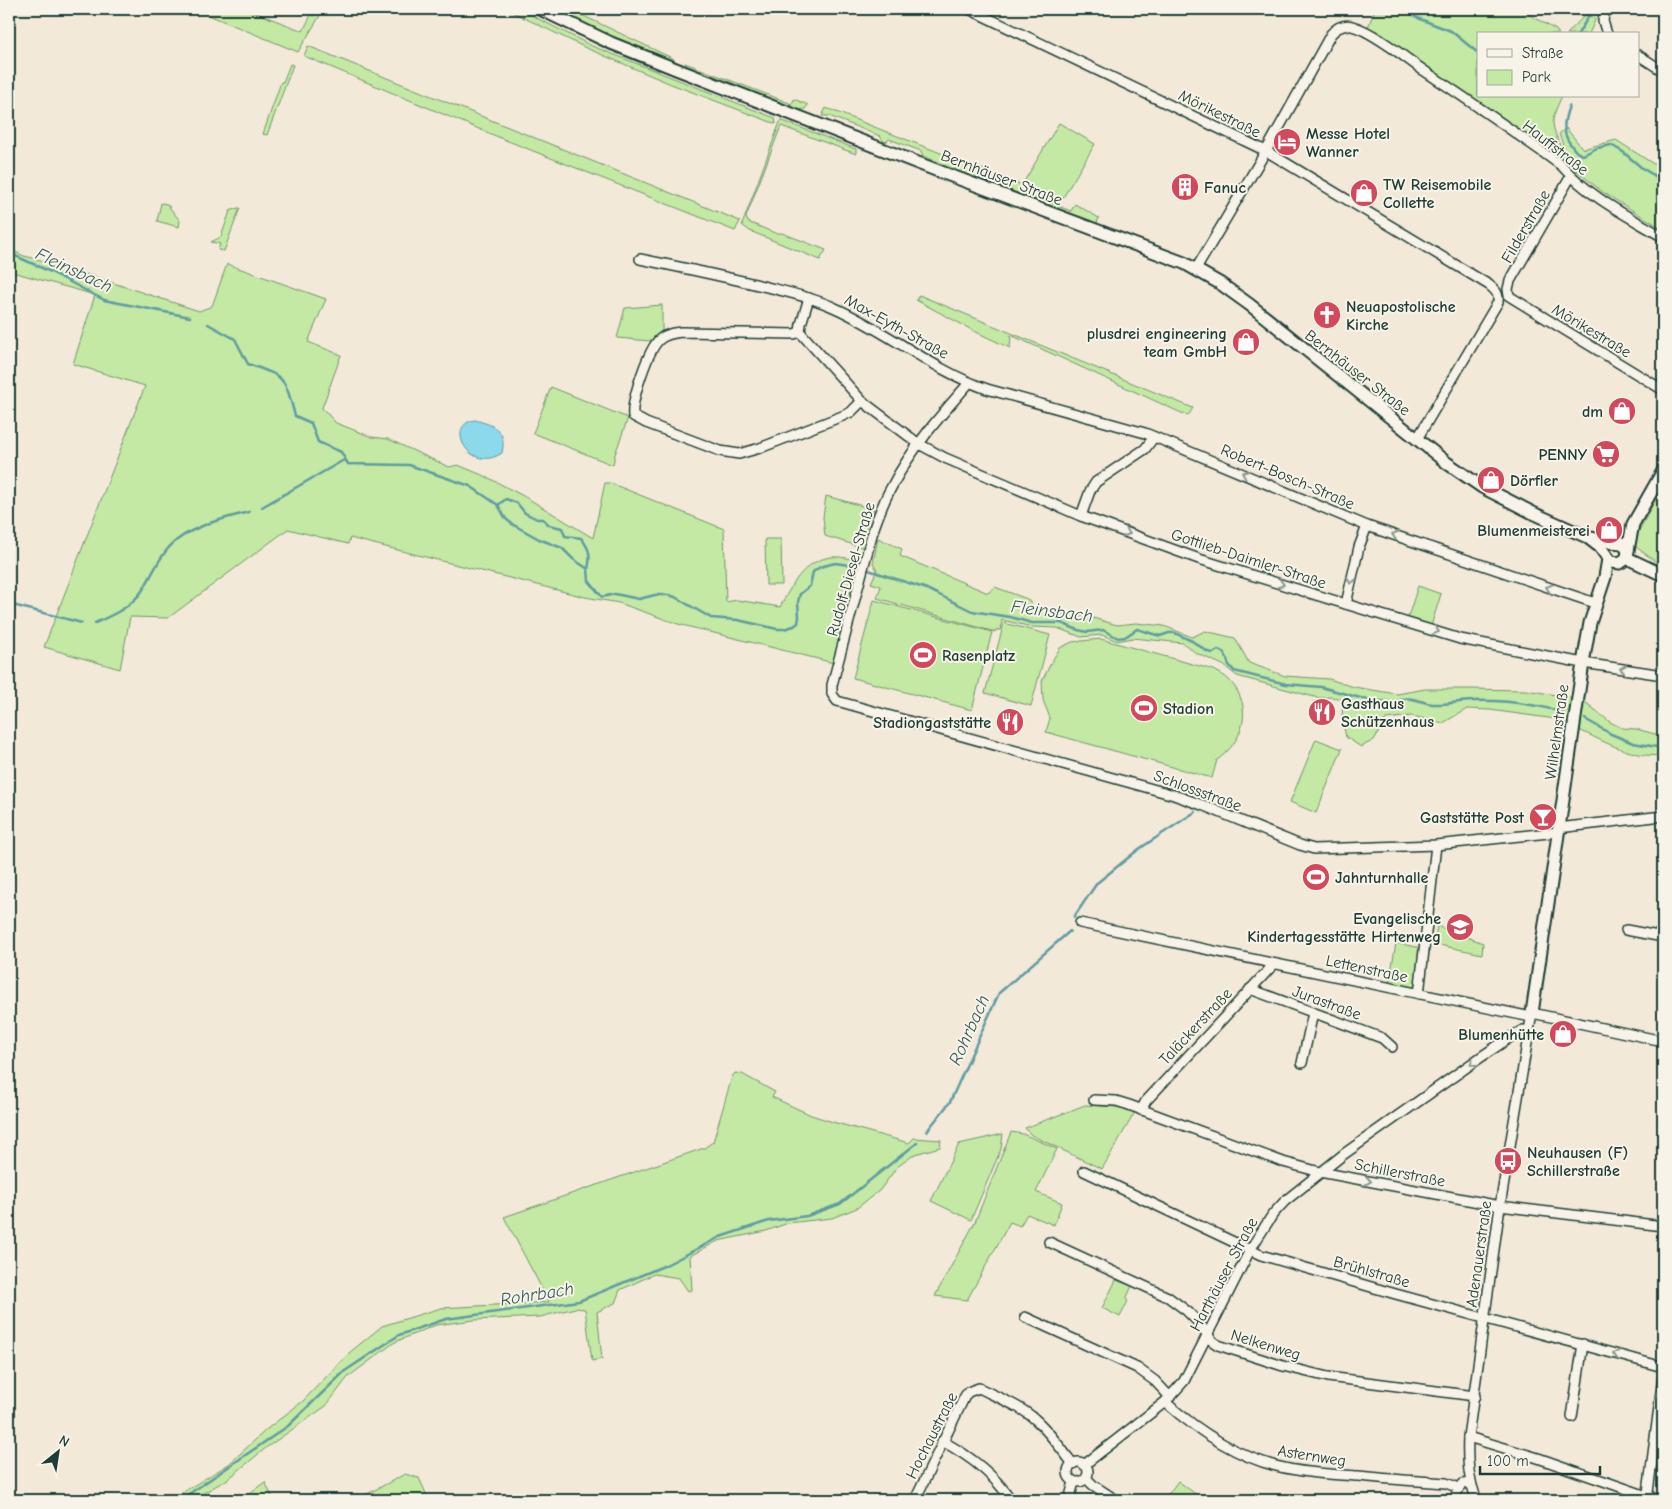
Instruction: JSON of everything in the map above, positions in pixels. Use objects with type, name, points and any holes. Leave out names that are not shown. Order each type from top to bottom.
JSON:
[{"type":"street","name":"Bernhäuser Straße","points":[[540,9],[610,43],[941,172],[1162,254],[1196,269],[1250,305],[1447,464],[1482,487],[1587,537]]},
{"type":"street","name":"Mörikestraße","points":[[969,9],[1266,151],[1489,285],[1498,294],[1498,302],[1417,439]]},
{"type":"street","points":[[1605,9],[1603,21],[1606,32]]},
{"type":"street","name":"Hauffstraße","points":[[1266,151],[1331,34],[1340,26],[1354,26],[1523,138],[1562,166],[1571,176],[1596,196],[1663,237]]},
{"type":"street","points":[[1640,56],[1663,71]]},
{"type":"street","points":[[1196,269],[1266,151]]},
{"type":"street","name":"Filderstraße","points":[[1508,293],[1510,281],[1571,176]]},
{"type":"street","name":"Max-Eyth-Straße","points":[[640,259],[730,277],[832,306],[866,323],[969,383]]},
{"type":"street","name":"Mörikestraße","points":[[1508,293],[1515,300],[1663,390]]},
{"type":"street","points":[[809,298],[800,332],[794,334],[681,332],[667,334],[658,340],[649,354],[634,400],[633,416],[683,437],[720,450],[739,454],[760,448],[845,415],[862,401]]},
{"type":"street","name":"Gottlieb-Daimler-Straße","points":[[800,332],[862,401],[919,444],[945,458],[1081,516],[1199,559],[1460,639],[1583,663],[1663,675]]},
{"type":"street","name":"Robert-Bosch-Straße","points":[[969,383],[987,390],[1110,422],[1154,436],[1368,526],[1595,603]]},
{"type":"street","name":"Rudolf-Diesel-Straße","points":[[835,699],[832,694],[832,685],[873,531],[890,488],[936,421],[969,383]]},
{"type":"street","points":[[1081,516],[1090,491],[1096,482],[1145,448],[1154,436]]},
{"type":"street","points":[[1617,557],[1663,471]]},
{"type":"street","points":[[1617,557],[1607,548],[1634,524]]},
{"type":"street","points":[[1346,604],[1359,547],[1368,526]]},
{"type":"street","points":[[1587,537],[1622,543],[1617,557]]},
{"type":"street","points":[[1587,537],[1617,557],[1663,575]]},
{"type":"street","name":"Wilhelmstraße","points":[[1532,1015],[1590,624],[1595,603],[1605,577],[1617,557]]},
{"type":"street","name":"Schlossstraße","points":[[835,699],[841,704],[1174,795],[1314,849],[1436,845],[1663,816]]},
{"type":"street","points":[[1419,994],[1436,845]]},
{"type":"street","name":"Lettenstraße","points":[[1080,924],[1419,994],[1663,1041]]},
{"type":"street","points":[[1626,930],[1663,937]]},
{"type":"street","name":"Taläckerstraße","points":[[1141,1110],[1146,1101],[1274,964]]},
{"type":"street","name":"Jurastraße","points":[[1250,989],[1382,1038],[1392,1048]]},
{"type":"street","points":[[1302,1063],[1313,1013]]},
{"type":"street","name":"Adenauerstraße","points":[[1477,1500],[1471,1483],[1467,1455],[1468,1437],[1500,1206],[1532,1015]]},
{"type":"street","name":"Harthäuser Straße","points":[[1084,1465],[1167,1399],[1188,1375],[1250,1250],[1273,1214],[1285,1201],[1320,1172],[1512,1036],[1523,1030],[1529,1031]]},
{"type":"street","name":"Schillerstraße","points":[[1094,1100],[1116,1101],[1283,1162],[1320,1172],[1500,1206],[1663,1226]]},
{"type":"street","name":"Brühlstraße","points":[[1084,1171],[1250,1250],[1271,1258],[1663,1367]]},
{"type":"street","name":"Nelkenweg","points":[[1049,1242],[1168,1297],[1187,1311],[1212,1341],[1218,1344],[1283,1366],[1328,1377],[1475,1396]]},
{"type":"street","name":"Asternweg","points":[[1025,1317],[1137,1368],[1155,1381],[1167,1399],[1196,1428],[1219,1443],[1248,1456],[1274,1466],[1298,1471],[1446,1483],[1459,1488]]},
{"type":"street","points":[[1572,1417],[1583,1344]]},
{"type":"street","points":[[1647,1499],[1663,1376]]},
{"type":"street","name":"Hochaustraße","points":[[915,1500],[965,1396],[979,1388],[1011,1404],[1037,1421],[1073,1464]]},
{"type":"street","points":[[1468,1437],[1538,1458],[1647,1499],[1658,1500]]},
{"type":"street","points":[[942,1441],[961,1451],[977,1463],[995,1479],[1011,1500]]},
{"type":"street","points":[[1073,1464],[1084,1465],[1088,1471],[1086,1478],[1083,1481],[1074,1482],[1068,1473],[1073,1464]]},
{"type":"street","points":[[1086,1478],[1092,1485],[1116,1500]]},
{"type":"street","points":[[1070,1500],[1074,1482]]},
{"type":"street","points":[[1454,1500],[1459,1488],[1463,1484],[1471,1483]]},
{"type":"green space","points":[[194,9],[246,9],[303,31],[311,15],[314,16],[317,9],[324,9],[298,52]]},
{"type":"green space","points":[[506,9],[519,9],[592,46],[775,118],[776,124],[671,84],[586,48]]},
{"type":"green space","points":[[526,9],[534,9],[662,68],[659,71],[600,46]]},
{"type":"green space","points":[[552,9],[569,9],[674,59],[667,60],[613,38]]},
{"type":"green space","points":[[1375,9],[1519,9],[1556,30],[1558,32],[1477,32],[1477,98],[1561,98],[1553,123],[1562,152],[1562,162],[1544,150],[1546,147],[1368,27]]},
{"type":"green space","points":[[1585,15],[1596,18],[1590,32],[1569,32]]},
{"type":"green space","points":[[308,46],[740,221],[735,231],[503,139],[304,56]]},
{"type":"green space","points":[[685,63],[792,104],[794,99],[808,105],[805,109],[796,110],[688,68]]},
{"type":"green space","points":[[290,64],[293,65],[267,135],[263,134],[281,82],[283,82]]},
{"type":"green space","points":[[826,108],[1022,185],[1059,123],[1095,144],[1058,206],[1071,211],[1075,204],[1099,218],[1096,225],[938,164],[938,162],[923,156],[921,151],[889,139],[886,142],[883,141],[880,136],[829,116],[822,116]]},
{"type":"green space","points":[[783,121],[856,149],[856,154],[781,126],[746,217],[748,222],[826,250],[820,260],[750,231],[742,225],[780,122]]},
{"type":"green space","points":[[1566,128],[1583,149],[1616,140],[1663,170],[1663,229],[1604,193],[1567,163],[1567,155],[1559,134]]},
{"type":"green space","points":[[161,203],[167,204],[180,221],[179,227],[157,221]]},
{"type":"green space","points":[[240,208],[224,251],[218,250],[220,244],[211,242],[221,237],[230,211]]},
{"type":"green space","points":[[9,249],[24,256],[52,263],[199,311],[212,306],[227,264],[326,299],[308,342],[341,355],[322,408],[336,423],[372,437],[388,439],[449,467],[458,465],[487,477],[527,498],[593,538],[605,483],[610,483],[724,529],[726,602],[737,600],[780,607],[800,575],[813,563],[831,557],[859,560],[834,663],[678,624],[619,603],[585,597],[350,538],[348,544],[288,529],[168,618],[130,617],[120,669],[44,647],[145,386],[73,364],[95,295],[9,271]]},
{"type":"green space","points":[[919,295],[1193,408],[1188,416],[1011,335],[1010,348],[916,300]]},
{"type":"green space","points":[[662,305],[662,331],[650,341],[617,338],[625,308]]},
{"type":"green space","points":[[551,387],[628,418],[613,465],[533,433]]},
{"type":"green space","points":[[1663,486],[1663,567],[1636,547],[1634,540]]},
{"type":"green space","points":[[826,496],[874,509],[869,519],[864,548],[825,536],[823,517]]},
{"type":"green space","points":[[878,538],[902,549],[900,556],[988,593],[995,587],[1027,599],[1036,609],[1093,618],[1117,625],[1136,623],[1164,626],[1192,637],[1205,631],[1235,638],[1249,663],[1285,676],[1329,679],[1354,687],[1397,694],[1425,689],[1526,690],[1574,698],[1570,721],[1490,710],[1467,709],[1443,723],[1412,716],[1386,719],[1374,740],[1361,747],[1346,737],[1342,718],[1343,699],[1331,697],[1318,698],[1237,676],[1223,665],[1196,653],[1183,643],[1133,638],[1117,641],[1102,635],[1081,637],[1057,628],[1032,627],[1002,620],[1001,630],[996,630],[995,632],[877,598],[881,586],[871,583],[877,570],[873,563]]},
{"type":"green space","points":[[765,539],[781,539],[782,585],[766,585]]},
{"type":"green space","points":[[1418,586],[1441,594],[1431,626],[1407,620]]},
{"type":"green space","name":"Rasenplatz","points":[[874,600],[992,632],[972,710],[853,678]]},
{"type":"green space","points":[[1004,623],[1050,635],[1031,706],[985,693]]},
{"type":"green space","name":"Stadion","points":[[1101,639],[1214,670],[1230,681],[1242,702],[1244,712],[1243,723],[1234,743],[1217,760],[1212,778],[1046,732],[1050,718],[1043,700],[1042,681],[1053,659],[1060,648],[1072,642]]},
{"type":"green space","points":[[1584,701],[1610,722],[1622,728],[1636,729],[1663,736],[1663,755],[1652,756],[1620,749],[1579,730]]},
{"type":"green space","points":[[1316,739],[1342,749],[1316,813],[1290,802]]},
{"type":"green space","points":[[1437,926],[1483,943],[1482,954],[1434,944]]},
{"type":"green space","points":[[1396,943],[1421,948],[1415,989],[1389,983]]},
{"type":"green space","points":[[735,1073],[742,1074],[775,1092],[772,1097],[811,1115],[909,1143],[914,1138],[941,1140],[940,1147],[915,1154],[897,1167],[880,1190],[857,1208],[832,1218],[788,1223],[766,1231],[718,1241],[690,1256],[692,1290],[688,1291],[679,1278],[654,1274],[620,1290],[615,1303],[597,1312],[602,1359],[592,1361],[585,1309],[575,1308],[540,1317],[474,1320],[436,1325],[395,1342],[348,1377],[326,1406],[267,1447],[228,1479],[191,1500],[170,1500],[229,1464],[267,1429],[303,1401],[349,1353],[382,1326],[441,1308],[549,1302],[504,1217],[704,1148],[713,1142],[732,1077]]},
{"type":"green space","points":[[1085,1105],[1118,1107],[1135,1112],[1102,1169],[1031,1135],[1025,1128]]},
{"type":"green space","points":[[1011,1132],[1023,1134],[1057,1149],[1036,1192],[1062,1203],[1054,1225],[1027,1214],[1020,1226],[1010,1222],[967,1300],[935,1296],[975,1222]]},
{"type":"green space","points":[[1003,1134],[1001,1149],[971,1220],[931,1201],[959,1144]]},
{"type":"green space","points":[[1116,1280],[1132,1286],[1126,1299],[1128,1301],[1120,1317],[1102,1308]]},
{"type":"green space","points":[[405,1474],[419,1478],[427,1500],[356,1500]]},
{"type":"green space","points":[[1178,1481],[1201,1498],[1200,1500],[1164,1500]]},
{"type":"green space","points":[[265,1482],[274,1500],[240,1500]]},
{"type":"water","points":[[475,420],[488,424],[498,430],[503,439],[502,453],[490,458],[479,458],[464,446],[461,438],[462,430],[466,423]]},
{"type":"waterway","points":[[1403,9],[1420,19],[1451,31],[1477,52]]},
{"type":"waterway","points":[[1579,32],[1590,14]]},
{"type":"waterway","points":[[1569,106],[1565,121],[1565,131],[1568,140],[1578,153],[1583,155],[1597,148],[1611,145],[1663,181]]},
{"type":"waterway","name":"Fleinsbach","points":[[9,253],[51,272],[104,300],[190,317]]},
{"type":"waterway","name":"Fleinsbach","points":[[208,324],[235,339],[248,364],[270,372],[282,380],[286,386],[295,416],[311,423],[318,442],[341,452],[348,464],[409,465],[470,486],[498,505],[506,519],[512,524],[539,539],[562,548],[573,559],[588,569],[589,581],[602,597],[615,594],[639,599],[655,595],[669,595],[711,618],[738,620],[784,629],[798,623],[800,594],[810,586],[813,572],[820,567],[835,563],[856,566],[927,589],[972,611],[1010,617],[1032,623],[1061,623],[1087,632],[1103,630],[1118,638],[1125,637],[1137,629],[1160,636],[1175,633],[1192,641],[1208,652],[1213,653],[1218,650],[1224,653],[1234,671],[1286,684],[1321,687],[1364,699],[1397,703],[1405,699],[1438,704],[1495,701],[1563,712]]},
{"type":"waterway","points":[[262,507],[344,460]]},
{"type":"waterway","name":"Fleinsbach","points":[[498,505],[506,499],[517,503],[525,513],[537,519],[543,519],[549,525],[562,528],[565,536],[581,538],[589,553],[588,569]]},
{"type":"waterway","points":[[95,623],[133,602],[142,591],[166,551],[185,534],[202,526],[249,512]]},
{"type":"waterway","points":[[9,604],[82,623]]},
{"type":"waterway","name":"Fleinsbach","points":[[1585,719],[1611,734],[1633,743],[1663,748]]},
{"type":"waterway","name":"Rohrbach","points":[[1074,917],[1097,883],[1139,849],[1195,812]]},
{"type":"waterway","name":"Rohrbach","points":[[927,1131],[950,1102],[999,993],[1070,931]]},
{"type":"waterway","name":"Rohrbach","points":[[180,1500],[288,1426],[345,1371],[399,1335],[446,1319],[579,1301],[666,1265],[720,1237],[769,1221],[807,1216],[840,1204],[917,1143]]},
{"type":"place","name":"Messe Hotel Wanner","points":[[1287,142]]},
{"type":"place","name":"Fanuc","points":[[1185,187]]},
{"type":"place","name":"TW Reisemobile Collette","points":[[1364,193]]},
{"type":"place","name":"Neuapostolische Kirche","points":[[1327,315]]},
{"type":"place","name":"plusdrei engineering team GmbH","points":[[1246,342]]},
{"type":"place","name":"dm","points":[[1622,411]]},
{"type":"place","name":"PENNY","points":[[1606,454]]},
{"type":"place","name":"Dörfler","points":[[1491,480]]},
{"type":"place","name":"Blumenmeisterei","points":[[1609,530]]},
{"type":"place","name":"Rasenplatz","points":[[923,655]]},
{"type":"place","name":"Stadion","points":[[1144,708]]},
{"type":"place","name":"Gasthaus Schützenhaus","points":[[1322,712]]},
{"type":"place","name":"Stadiongaststätte","points":[[1010,722]]},
{"type":"place","name":"Gaststätte Post","points":[[1543,817]]},
{"type":"place","name":"Jahnturnhalle","points":[[1316,877]]},
{"type":"place","name":"Evangelische Kindertagesstätte Hirtenweg","points":[[1460,927]]},
{"type":"place","name":"Blumenhütte","points":[[1563,1034]]},
{"type":"place","name":"Neuhausen (F) Schillerstraße","points":[[1508,1161]]}]
